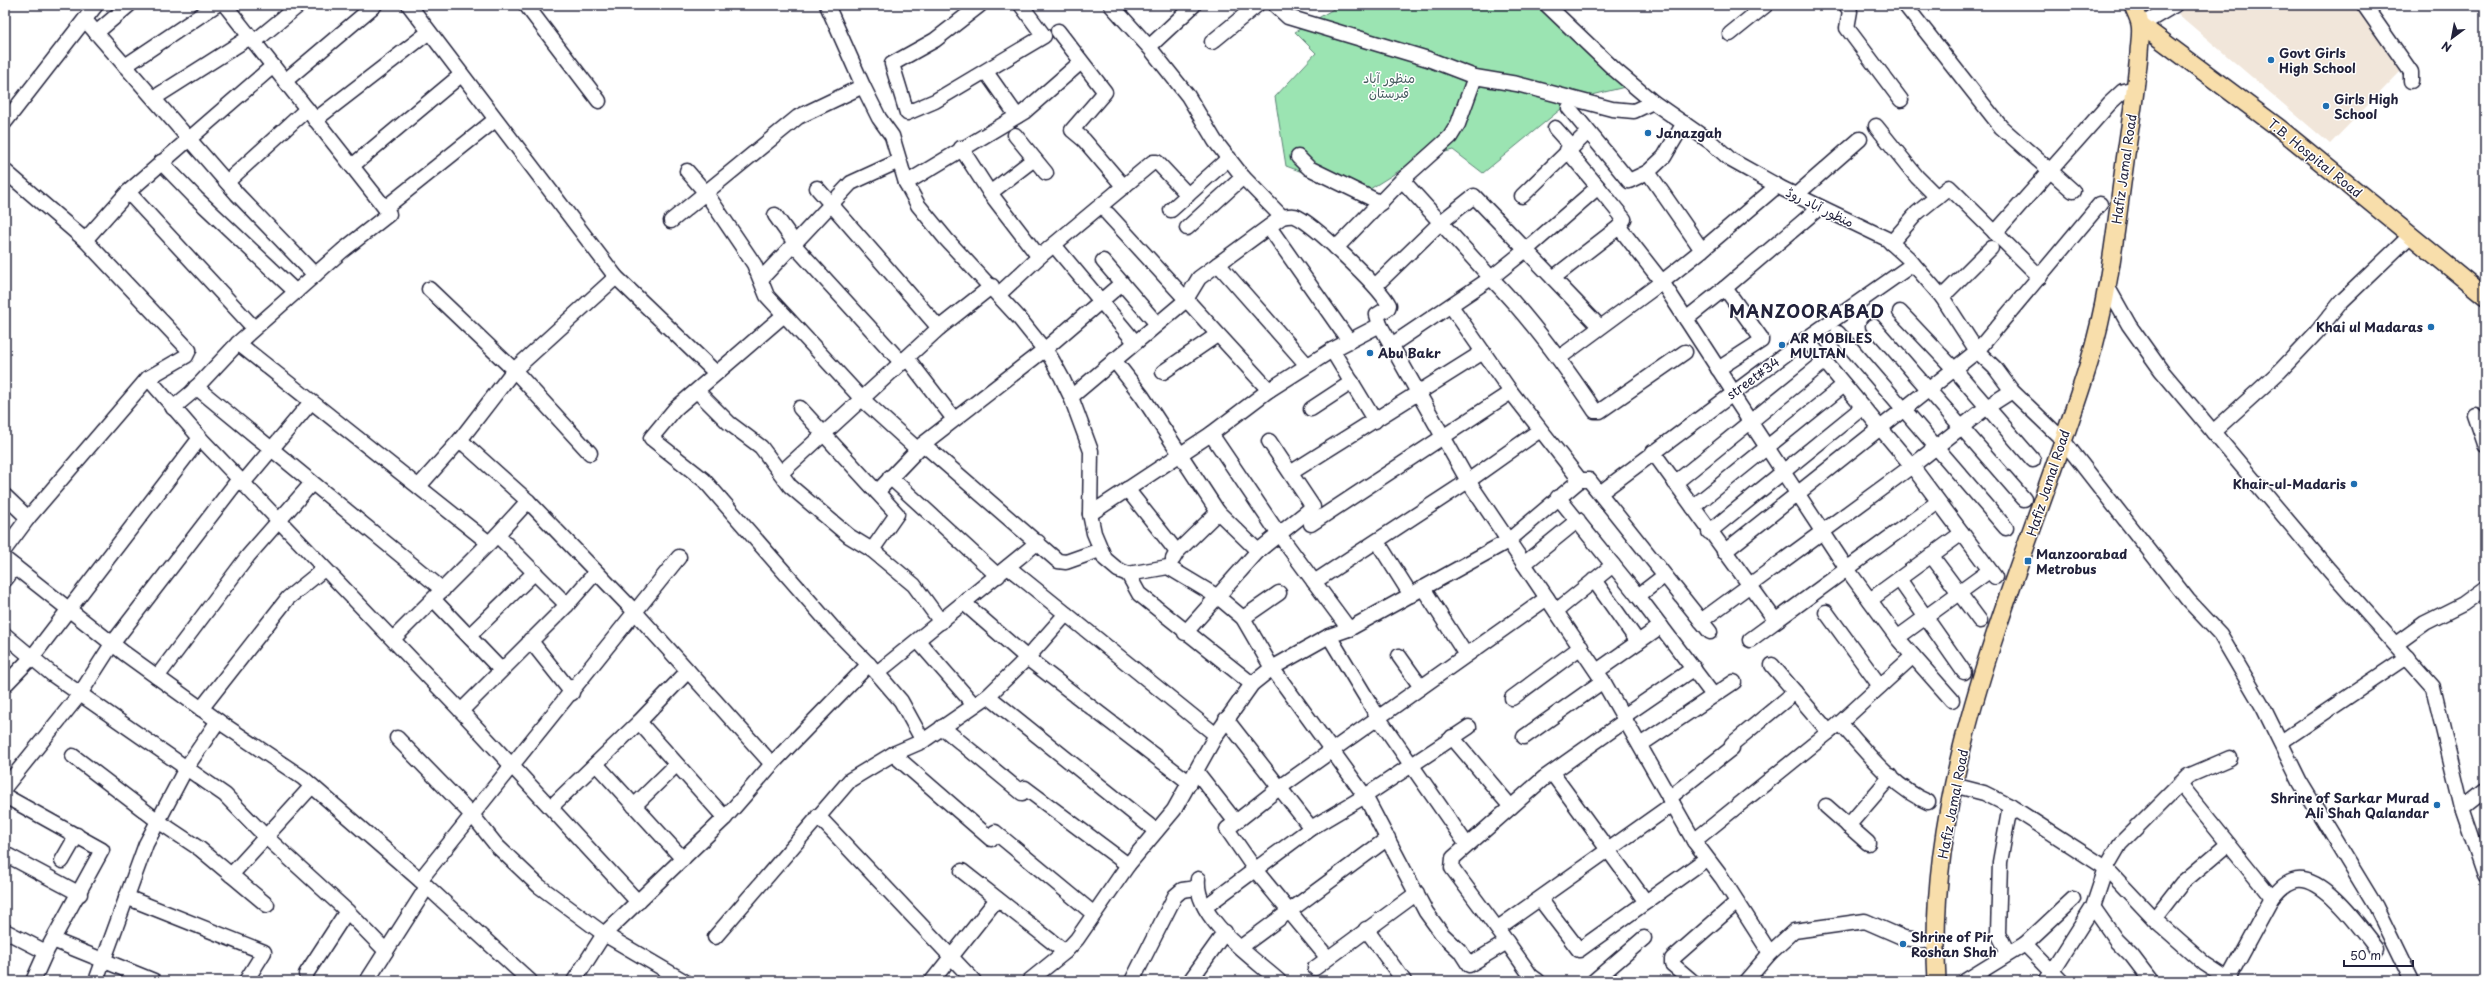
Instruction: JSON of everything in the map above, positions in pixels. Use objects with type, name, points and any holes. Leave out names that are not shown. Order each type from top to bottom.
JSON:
[{"type":"main road","name":"Hafiz Jamal Road","points":[[1937,981],[1935,942],[1938,889],[1953,786],[1981,677],[2034,528],[2062,439],[2090,361],[2107,286],[2136,88],[2141,25],[2133,5]]},
{"type":"main road","name":"T.B. Hospital Road","points":[[2141,25],[2279,128],[2485,296]]},
{"type":"street","points":[[5,122],[96,5]]},
{"type":"street","points":[[96,33],[130,5]]},
{"type":"street","points":[[125,66],[216,5]]},
{"type":"street","points":[[174,408],[254,328],[389,214],[225,5]]},
{"type":"street","points":[[154,98],[252,40],[299,5]]},
{"type":"street","points":[[285,81],[374,5]]},
{"type":"street","points":[[409,5],[460,75],[616,277],[716,373]]},
{"type":"street","points":[[526,5],[599,101]]},
{"type":"street","points":[[827,5],[863,86],[879,118],[892,136],[906,183],[918,205],[946,239],[995,290],[1051,358],[1071,398],[1091,451],[1090,514],[1100,550],[1105,559],[1118,570],[1128,574],[1168,567],[1218,597],[1243,618],[1272,668],[1364,796],[1434,923],[1460,951],[1466,963],[1472,965],[1507,942]]},
{"type":"street","points":[[980,5],[936,40],[892,64],[907,112],[935,101],[986,72],[1044,36],[1021,5]]},
{"type":"street","points":[[1149,47],[1194,5]]},
{"type":"street","points":[[1212,42],[1256,5]]},
{"type":"street","points":[[1275,5],[1288,16],[1428,59],[1475,77],[1517,84],[1612,109],[1634,110],[1653,102]]},
{"type":"street","name":"منظور آباد روڈ","points":[[1547,5],[1615,70],[1653,102],[1712,143],[1731,160],[1777,186],[1891,243],[1913,264],[1942,297],[1977,351],[1995,368],[2012,391],[2062,439],[2188,600],[2220,634],[2264,709],[2300,782],[2376,907],[2412,981]]},
{"type":"street","points":[[1730,34],[1766,5]]},
{"type":"street","points":[[1846,5],[1850,11],[1847,28],[1901,100]]},
{"type":"street","points":[[1905,5],[2001,127],[2073,191]]},
{"type":"street","points":[[2141,25],[2175,5]]},
{"type":"street","points":[[2364,5],[2411,72],[2410,81]]},
{"type":"street","points":[[1118,8],[1188,96],[1243,177],[1282,217]]},
{"type":"street","points":[[85,20],[227,182],[315,275]]},
{"type":"street","points":[[1058,31],[1105,92],[1072,130],[1084,140],[1124,187]]},
{"type":"street","points":[[315,120],[429,32]]},
{"type":"street","points":[[906,183],[961,148],[1017,116],[1031,106],[1081,62]]},
{"type":"street","points":[[85,240],[128,192],[273,66]]},
{"type":"street","points":[[986,72],[1017,116]]},
{"type":"street","points":[[352,166],[460,75]]},
{"type":"street","points":[[1336,248],[1402,180],[1450,137],[1458,124],[1475,77]]},
{"type":"street","points":[[671,221],[798,117],[863,86]]},
{"type":"street","points":[[1995,233],[2123,91],[2136,88]]},
{"type":"street","points":[[1569,108],[1629,181],[1648,172],[1664,158],[1684,123]]},
{"type":"street","points":[[227,182],[307,109]]},
{"type":"street","points":[[385,208],[495,120]]},
{"type":"street","points":[[1876,126],[1917,177],[1937,197]]},
{"type":"street","points":[[1553,278],[1619,227],[1624,219],[1569,149],[1555,128]]},
{"type":"street","points":[[1522,196],[1588,132]]},
{"type":"street","points":[[1015,135],[1046,173]]},
{"type":"street","points":[[1796,195],[1860,139]]},
{"type":"street","points":[[961,148],[990,193],[1039,257]]},
{"type":"street","points":[[1298,156],[1308,168],[1381,203]]},
{"type":"street","points":[[1171,210],[1229,158]]},
{"type":"street","points":[[990,193],[1034,159]]},
{"type":"street","points":[[761,279],[854,181],[899,161]]},
{"type":"street","points":[[781,474],[939,328],[995,290],[1039,257],[1155,161],[1188,195]]},
{"type":"street","points":[[161,162],[196,198],[296,292]]},
{"type":"street","points":[[5,171],[85,240],[190,350],[186,356],[148,378],[28,518],[5,549]]},
{"type":"street","points":[[687,171],[706,193],[754,264],[761,279],[764,293],[862,399],[1062,562],[1100,550]]},
{"type":"street","points":[[1648,172],[1702,250]]},
{"type":"street","points":[[1187,228],[1243,177]]},
{"type":"street","points":[[1402,180],[1490,278],[1518,306],[1559,358],[1598,412],[1685,352]]},
{"type":"street","points":[[1559,358],[1662,282],[1777,186]]},
{"type":"street","points":[[1390,346],[1451,306],[1490,278],[1527,249],[1598,187]]},
{"type":"street","points":[[1891,243],[1917,213],[1949,187],[2040,277]]},
{"type":"street","points":[[817,188],[939,328]]},
{"type":"street","points":[[128,192],[254,328]]},
{"type":"street","points":[[1375,286],[1440,223],[1474,196],[1527,249],[1600,327]]},
{"type":"street","points":[[1724,552],[1881,430],[1977,351],[2100,204]]},
{"type":"street","points":[[1686,319],[1725,288],[1820,207]]},
{"type":"street","points":[[1108,214],[1185,301],[1269,390]]},
{"type":"street","points":[[775,215],[794,244],[828,284],[905,360],[954,419]]},
{"type":"street","points":[[1071,398],[1185,301],[1199,278],[1282,217],[1296,216],[1336,248],[1375,286],[1389,305],[1388,308],[1377,315],[1380,325],[1390,346],[1468,481],[1600,676],[1694,841],[1737,902],[1770,953]]},
{"type":"street","points":[[1269,227],[1349,342]]},
{"type":"street","points":[[1619,227],[1662,282],[1751,423],[1847,569],[1898,638],[1952,700]]},
{"type":"street","points":[[2213,432],[2280,371],[2316,333],[2342,301],[2411,235]]},
{"type":"street","points":[[1054,245],[1135,342]]},
{"type":"street","points":[[1942,297],[1991,248]]},
{"type":"street","points":[[1103,261],[1157,324]]},
{"type":"street","points":[[1218,264],[1307,365]]},
{"type":"street","name":"street#34","points":[[1600,493],[1806,339],[1913,264]]},
{"type":"street","points":[[419,486],[460,440],[514,370],[616,277]]},
{"type":"street","points":[[877,492],[920,446],[1044,350],[1122,283]]},
{"type":"street","points":[[2107,286],[2129,325],[2161,370],[2329,570],[2396,644],[2433,688],[2462,808],[2485,875]]},
{"type":"street","points":[[1718,369],[1761,341],[1762,338],[1725,288]]},
{"type":"street","points":[[428,290],[514,370],[590,453]]},
{"type":"street","points":[[1451,306],[1511,392],[1580,480]]},
{"type":"street","points":[[1900,312],[1955,370],[2033,460]]},
{"type":"street","points":[[784,315],[675,409],[651,438],[704,480],[833,628],[873,669],[900,701],[923,741]]},
{"type":"street","points":[[1090,514],[1211,434],[1269,390],[1307,365],[1380,325]]},
{"type":"street","points":[[1873,326],[2024,499]]},
{"type":"street","points":[[1838,333],[2006,528]]},
{"type":"street","points":[[1163,372],[1217,334]]},
{"type":"street","points":[[1806,339],[1912,466],[1992,574],[1958,593],[1898,638]]},
{"type":"street","points":[[238,343],[419,486],[493,539],[535,572],[567,605]]},
{"type":"street","points":[[1332,350],[1375,421]]},
{"type":"street","points":[[1292,472],[1419,394],[1483,352]]},
{"type":"street","points":[[1114,360],[1142,396],[1218,512],[1258,551]]},
{"type":"street","points":[[1675,484],[1824,362]]},
{"type":"street","points":[[148,378],[200,438],[324,569],[461,710],[638,902]]},
{"type":"street","points":[[1311,409],[1352,382]]},
{"type":"street","points":[[1693,507],[1768,448],[1844,385]]},
{"type":"street","points":[[196,387],[312,483],[438,595],[469,636],[501,670]]},
{"type":"street","points":[[697,391],[728,423],[761,447],[790,486],[848,536],[872,550],[914,585],[941,622]]},
{"type":"street","points":[[1701,621],[1912,466],[1987,407],[2012,391]]},
{"type":"street","points":[[1311,524],[1511,392]]},
{"type":"street","points":[[5,787],[80,694],[112,644],[241,481],[271,450],[311,402]]},
{"type":"street","points":[[1709,532],[1863,407]]},
{"type":"street","points":[[800,408],[897,514],[872,550]]},
{"type":"street","points":[[2475,415],[2485,444]]},
{"type":"street","points":[[1314,582],[1468,481],[1540,430]]},
{"type":"street","points":[[1211,434],[1278,533],[1349,630]]},
{"type":"street","points":[[5,685],[33,656],[200,438]]},
{"type":"street","points":[[460,440],[528,500],[635,612],[772,764]]},
{"type":"street","points":[[1185,632],[1258,551],[1278,533],[1313,507],[1292,472],[1269,441]]},
{"type":"street","points":[[1653,452],[1693,507],[1709,532],[1775,620]]},
{"type":"street","points":[[890,477],[1003,571],[1066,614],[1216,735]]},
{"type":"street","points":[[1029,981],[1065,952],[1094,914],[1128,865],[1174,810],[1216,735],[1252,684],[1272,668],[1329,636],[1349,630],[1508,540],[1580,480],[1589,480],[1710,632]]},
{"type":"street","points":[[157,677],[248,556],[280,522],[312,483]]},
{"type":"street","points":[[1127,489],[1177,552]]},
{"type":"street","points":[[5,496],[28,518]]},
{"type":"street","points":[[1558,497],[1638,596],[1713,695]]},
{"type":"street","points":[[393,639],[493,539],[528,500]]},
{"type":"street","points":[[1750,640],[1775,620],[1938,502]]},
{"type":"street","points":[[1168,567],[1177,552],[1218,512]]},
{"type":"street","points":[[1524,564],[1578,520]]},
{"type":"street","points":[[1870,600],[1962,533]]},
{"type":"street","points":[[574,981],[604,934],[725,818],[772,764],[873,669],[918,641],[1038,542]]},
{"type":"street","points":[[1382,549],[1466,655]]},
{"type":"street","points":[[1931,555],[1980,621]]},
{"type":"street","points":[[367,981],[386,951],[423,883],[473,816],[679,558]]},
{"type":"street","points":[[5,580],[10,563],[112,644],[201,709],[312,786],[423,883],[530,981]]},
{"type":"street","points":[[1556,611],[1613,565]]},
{"type":"street","points":[[201,709],[288,598],[324,569]]},
{"type":"street","points":[[469,636],[535,572]]},
{"type":"street","points":[[461,710],[567,605],[596,572]]},
{"type":"street","points":[[1128,574],[1138,594],[1252,684]]},
{"type":"street","points":[[1638,596],[1664,576]]},
{"type":"street","points":[[1898,579],[1964,672]]},
{"type":"street","points":[[1594,580],[1638,642]]},
{"type":"street","points":[[2396,644],[2425,622],[2463,604],[2485,588]]},
{"type":"street","points":[[1243,618],[1279,593]]},
{"type":"street","points":[[1328,957],[1256,871],[1227,832],[1228,827],[1279,788],[1333,752],[1378,717],[1547,598]]},
{"type":"street","points":[[964,604],[1027,658],[1193,777],[1235,821]]},
{"type":"street","points":[[1826,612],[1880,686]]},
{"type":"street","points":[[715,937],[850,780],[893,754],[923,741],[988,696],[1027,658],[1066,614]]},
{"type":"street","points":[[1524,737],[1600,676],[1638,642],[1661,626]]},
{"type":"street","points":[[5,635],[33,656],[53,675],[159,751],[225,795],[265,836],[347,911],[386,951]]},
{"type":"street","points":[[1329,636],[1378,717],[1467,845]]},
{"type":"street","points":[[530,640],[572,693]]},
{"type":"street","points":[[918,641],[974,705]]},
{"type":"street","points":[[1512,698],[1581,647]]},
{"type":"street","points":[[1399,656],[1421,687]]},
{"type":"street","points":[[1694,841],[1840,723],[1913,656]]},
{"type":"street","points":[[2281,742],[2407,657]]},
{"type":"street","points":[[1772,665],[1829,732]]},
{"type":"street","points":[[1538,981],[1530,976],[1498,928],[1452,868],[1453,858],[1552,773],[1694,668]]},
{"type":"street","points":[[551,807],[639,722],[688,671]]},
{"type":"street","points":[[1640,745],[1734,682]]},
{"type":"street","points":[[1498,928],[1609,850],[1671,801],[1732,748],[1732,744],[1795,692]]},
{"type":"street","points":[[988,696],[1156,831]]},
{"type":"street","points":[[1226,719],[1311,828]]},
{"type":"street","points":[[96,981],[146,844],[186,768],[218,721]]},
{"type":"street","points":[[639,722],[725,818]]},
{"type":"street","points":[[1840,723],[1892,776],[1912,794],[1928,802]]},
{"type":"street","points":[[942,727],[1022,793],[1025,788],[1128,865]]},
{"type":"street","points":[[1205,907],[1256,871],[1311,828],[1364,796],[1469,727]]},
{"type":"street","points":[[1452,737],[1511,807]]},
{"type":"street","points":[[397,738],[473,816],[497,846],[539,886],[604,934],[684,981]]},
{"type":"street","points":[[893,754],[991,838],[995,832],[1094,914]]},
{"type":"street","points":[[73,756],[158,821],[200,849],[267,905]]},
{"type":"street","points":[[2025,944],[2053,978],[2093,907],[2106,868],[2120,844],[2188,776],[2230,758]]},
{"type":"street","points":[[596,764],[683,859]]},
{"type":"street","points":[[634,806],[676,764]]},
{"type":"street","points":[[1552,773],[1646,902]]},
{"type":"street","points":[[1848,826],[1892,776]]},
{"type":"street","points":[[2180,784],[2272,898]]},
{"type":"street","points":[[232,875],[265,836],[312,786]]},
{"type":"street","points":[[1953,786],[1984,793],[2010,806],[2106,868],[2154,919],[2205,964],[2226,979],[2272,898],[2282,887],[2294,880],[2306,881],[2327,891],[2376,948]]},
{"type":"street","points":[[2462,808],[2485,790]]},
{"type":"street","points":[[5,796],[102,850],[80,894],[49,946],[33,981]]},
{"type":"street","points":[[1826,806],[1868,843]]},
{"type":"street","points":[[2008,953],[1998,933],[2000,862],[2010,806]]},
{"type":"street","points":[[818,816],[974,981]]},
{"type":"street","points":[[62,861],[77,836]]},
{"type":"street","points":[[1241,947],[1388,838]]},
{"type":"street","points":[[2154,919],[2182,883],[2228,844]]},
{"type":"street","points":[[5,854],[80,894]]},
{"type":"street","points":[[1540,899],[1579,950],[1706,859]]},
{"type":"street","points":[[962,870],[1065,952]]},
{"type":"street","points":[[1132,981],[1175,896],[1182,890],[1198,883],[1203,907],[1225,932],[1279,981]]},
{"type":"street","points":[[1315,968],[1417,893]]},
{"type":"street","points":[[126,897],[264,952],[246,981]]},
{"type":"street","points":[[932,981],[997,899]]},
{"type":"street","points":[[1965,981],[2008,953],[2025,944],[2073,900]]},
{"type":"street","points":[[1692,981],[1672,964],[1672,959],[1737,902]]},
{"type":"street","points":[[2093,907],[2116,940],[2152,981]]},
{"type":"street","points":[[306,974],[347,911]]},
{"type":"street","points":[[1746,981],[1770,953],[1794,931],[1865,922],[1904,938],[1935,942]]},
{"type":"street","points":[[1366,930],[1404,981]]},
{"type":"street","points":[[5,931],[103,962],[154,981]]},
{"type":"street","points":[[1192,980],[1225,932]]},
{"type":"street","points":[[1594,981],[1644,938]]},
{"type":"shaded area","name":"Girls High School","points":[[2187,5],[2358,5],[2403,69],[2330,144],[2178,14]]},
{"type":"green space","name":"منظور آباد قبرستان","points":[[1340,5],[1549,5],[1625,87],[1572,100],[1483,173],[1453,150],[1418,159],[1362,194],[1286,166],[1275,97],[1316,53],[1295,32]]},
{"type":"place","name":"Govt Girls High School","points":[[2271,60]]},
{"type":"place","name":"Girls High School","points":[[2326,106]]},
{"type":"place","name":"Janazgah","points":[[1648,133]]},
{"type":"place","name":"Khai ul Madaras","points":[[2431,327]]},
{"type":"place","name":"AR MOBILES MULTAN","points":[[1782,345]]},
{"type":"place","name":"Abu Bakr","points":[[1370,353]]},
{"type":"place","name":"Khair-ul-Madaris","points":[[2354,484]]},
{"type":"place","name":"Manzoorabad Metrobus","points":[[2028,561]]},
{"type":"place","name":"Shrine of Sarkar Murad Ali Shah Qalandar","points":[[2437,805]]},
{"type":"place","name":"Shrine of Pir Roshan Shah","points":[[1903,944]]},
{"type":"district","name":"MANZOORABAD","points":[[1807,312]]}]
